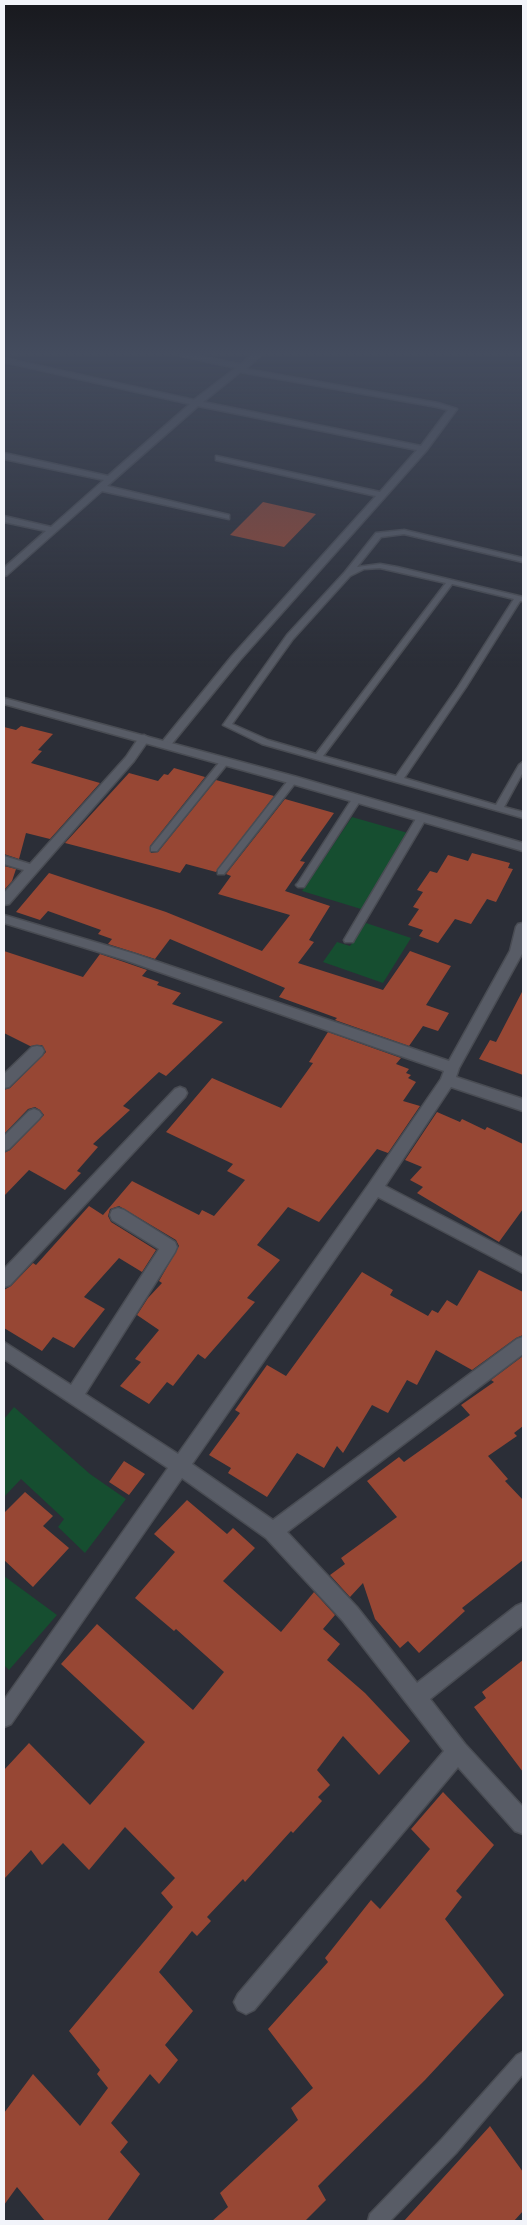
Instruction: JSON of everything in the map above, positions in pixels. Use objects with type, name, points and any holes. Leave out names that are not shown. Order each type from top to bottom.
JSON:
[{"type":"street","points":[[22,460],[111,479]]},
{"type":"street","points":[[4,573],[132,460]]},
{"type":"street","points":[[227,460],[383,494]]},
{"type":"street","points":[[166,744],[236,658],[414,460]]},
{"type":"street","points":[[102,488],[226,517]]},
{"type":"street","points":[[4,520],[53,530]]},
{"type":"street","points":[[4,701],[166,744],[523,847]]},
{"type":"street","points":[[4,902],[130,759],[144,738]]},
{"type":"street","points":[[4,860],[33,869]]},
{"type":"street","points":[[4,919],[130,957],[450,1074],[523,1105]]},
{"type":"street","points":[[4,1717],[375,1188],[450,1074],[519,958],[523,926]]},
{"type":"street","points":[[4,1083],[37,1052]]},
{"type":"street","points":[[4,1280],[180,1093]]},
{"type":"street","points":[[4,1145],[34,1115]]},
{"type":"street","points":[[375,1188],[523,1266]]},
{"type":"street","points":[[74,1396],[169,1247],[118,1215]]},
{"type":"street","points":[[273,1531],[523,1344]]},
{"type":"street","points":[[4,1350],[273,1531],[350,1614],[458,1752],[523,1823]]},
{"type":"street","points":[[415,1698],[523,1613]]},
{"type":"street","points":[[246,2002],[458,1752]]},
{"type":"lane","points":[[523,560],[404,532],[378,535],[348,574],[290,637],[227,725],[264,742],[523,815]]},
{"type":"lane","points":[[348,574],[363,567],[380,566],[521,598],[400,779]]},
{"type":"lane","points":[[318,757],[450,582]]},
{"type":"lane","points":[[154,849],[225,761]]},
{"type":"lane","points":[[499,808],[523,764]]},
{"type":"lane","points":[[221,872],[293,780]]},
{"type":"lane","points":[[300,885],[357,798]]},
{"type":"lane","points":[[350,940],[422,817]]},
{"type":"lane","points":[[378,2221],[449,2146],[523,2060]]},
{"type":"green space","points":[[352,817],[408,833],[361,909],[302,891]]},
{"type":"green space","points":[[366,923],[411,938],[383,983],[323,962],[337,942],[350,946]]},
{"type":"green space","points":[[14,1407],[90,1474],[126,1499],[85,1553],[58,1527],[64,1519],[21,1479],[4,1497],[4,1419]]},
{"type":"green space","points":[[4,1576],[57,1615],[9,1670],[4,1665]]},
{"type":"building","points":[[263,502],[316,514],[284,547],[230,535]]},
{"type":"building","points":[[21,726],[53,734],[38,750],[42,751],[31,763],[100,783],[50,839],[26,833],[19,859],[4,854],[4,727],[16,730]]},
{"type":"building","points":[[174,768],[205,777],[150,846],[151,853],[158,852],[216,780],[274,796],[216,872],[186,864],[180,873],[65,843],[129,773],[158,781],[164,774],[168,775]]},
{"type":"building","points":[[285,799],[334,813],[300,861],[305,862],[285,891],[330,906],[309,940],[314,942],[298,963],[383,990],[410,951],[451,966],[426,1005],[449,1013],[438,1031],[423,1026],[409,1046],[335,1020],[337,1018],[279,997],[285,988],[170,939],[155,959],[108,944],[112,939],[98,934],[101,930],[48,911],[40,920],[16,912],[49,873],[166,912],[262,951],[290,915],[218,894],[231,876],[226,874]]},
{"type":"building","points":[[472,853],[510,863],[508,868],[513,869],[496,902],[487,899],[471,924],[455,919],[438,943],[419,936],[423,930],[408,925],[419,909],[413,907],[423,892],[417,890],[430,871],[437,873],[448,855],[468,861]]},
{"type":"building","points":[[4,866],[16,869],[12,881],[5,889]]},
{"type":"building","points":[[4,951],[83,977],[100,954],[147,970],[142,976],[159,982],[157,985],[181,993],[172,1004],[223,1022],[166,1076],[159,1072],[123,1106],[130,1110],[93,1144],[98,1147],[77,1171],[81,1173],[65,1190],[29,1170],[4,1196],[4,1153],[10,1150],[44,1115],[35,1107],[28,1109],[4,1134],[4,1090],[10,1088],[46,1052],[42,1045],[30,1046],[4,1033]]},
{"type":"building","points":[[523,990],[523,1075],[479,1059],[490,1040],[496,1042]]},
{"type":"building","points":[[328,1032],[401,1058],[396,1064],[409,1069],[406,1073],[411,1075],[408,1078],[416,1082],[403,1101],[420,1106],[388,1153],[377,1149],[319,1222],[288,1207],[257,1245],[280,1260],[247,1298],[255,1302],[205,1359],[198,1354],[173,1386],[167,1382],[149,1404],[120,1386],[141,1362],[135,1359],[159,1330],[137,1315],[148,1298],[162,1283],[159,1281],[179,1246],[176,1240],[119,1206],[110,1209],[108,1216],[111,1222],[156,1250],[142,1272],[119,1258],[84,1297],[105,1309],[74,1348],[53,1337],[42,1351],[4,1328],[4,1290],[11,1286],[33,1263],[36,1265],[89,1206],[103,1215],[132,1181],[199,1215],[202,1210],[214,1216],[245,1180],[227,1171],[233,1164],[166,1132],[212,1078],[281,1108],[313,1063],[309,1062]]},
{"type":"building","points":[[437,1112],[460,1122],[462,1119],[485,1130],[487,1127],[523,1144],[523,1209],[499,1242],[417,1193],[423,1187],[410,1180],[422,1167],[405,1160]]},
{"type":"building","points":[[479,1270],[523,1292],[523,1335],[472,1370],[436,1350],[417,1385],[407,1380],[388,1413],[372,1405],[343,1453],[337,1446],[324,1468],[297,1453],[267,1497],[228,1473],[231,1468],[209,1455],[240,1413],[235,1410],[267,1365],[286,1376],[362,1272],[393,1290],[390,1295],[428,1316],[432,1310],[438,1313],[447,1300],[457,1306]]},
{"type":"building","points":[[523,1356],[523,1426],[514,1433],[517,1436],[488,1456],[508,1479],[505,1481],[523,1500],[523,1560],[462,1608],[465,1611],[419,1653],[408,1641],[400,1648],[375,1619],[363,1583],[350,1597],[330,1575],[345,1564],[341,1558],[397,1517],[367,1481],[399,1457],[404,1462],[470,1415],[461,1405],[494,1382],[491,1380]]},
{"type":"building","points":[[124,1461],[145,1474],[129,1495],[109,1482]]},
{"type":"building","points":[[25,1492],[53,1516],[43,1526],[69,1548],[33,1587],[4,1560],[4,1513]]},
{"type":"building","points":[[187,1500],[227,1534],[233,1528],[255,1548],[223,1581],[281,1632],[314,1592],[335,1615],[323,1629],[340,1644],[327,1660],[365,1693],[410,1741],[379,1775],[343,1736],[317,1770],[330,1785],[318,1797],[322,1801],[293,1833],[291,1831],[245,1882],[243,1879],[207,1917],[211,1921],[197,1936],[192,1931],[159,1972],[193,2011],[165,2045],[178,2060],[159,2084],[150,2074],[111,2123],[128,2142],[120,2152],[140,2174],[107,2221],[45,2221],[17,2187],[4,2205],[4,2113],[33,2074],[80,2126],[108,2088],[97,2074],[100,2070],[69,2031],[173,1907],[161,1893],[175,1878],[125,1827],[89,1870],[63,1843],[42,1865],[31,1850],[4,1879],[4,1770],[29,1743],[90,1805],[145,1742],[61,1664],[97,1624],[193,1710],[224,1672],[176,1629],[174,1631],[135,1598],[175,1552],[154,1534]]},
{"type":"building","points":[[523,1660],[523,1772],[474,1707],[486,1698],[482,1692]]},
{"type":"building","points":[[443,1792],[494,1845],[456,1891],[462,1897],[445,1919],[504,1995],[425,2080],[318,2186],[326,2200],[305,2221],[212,2221],[228,2207],[220,2193],[298,2120],[291,2108],[313,2088],[268,2029],[328,1962],[325,1958],[371,1900],[380,1909],[430,1849],[411,1829]]},
{"type":"building","points":[[490,2126],[523,2172],[523,2211],[514,2221],[404,2221]]}]
